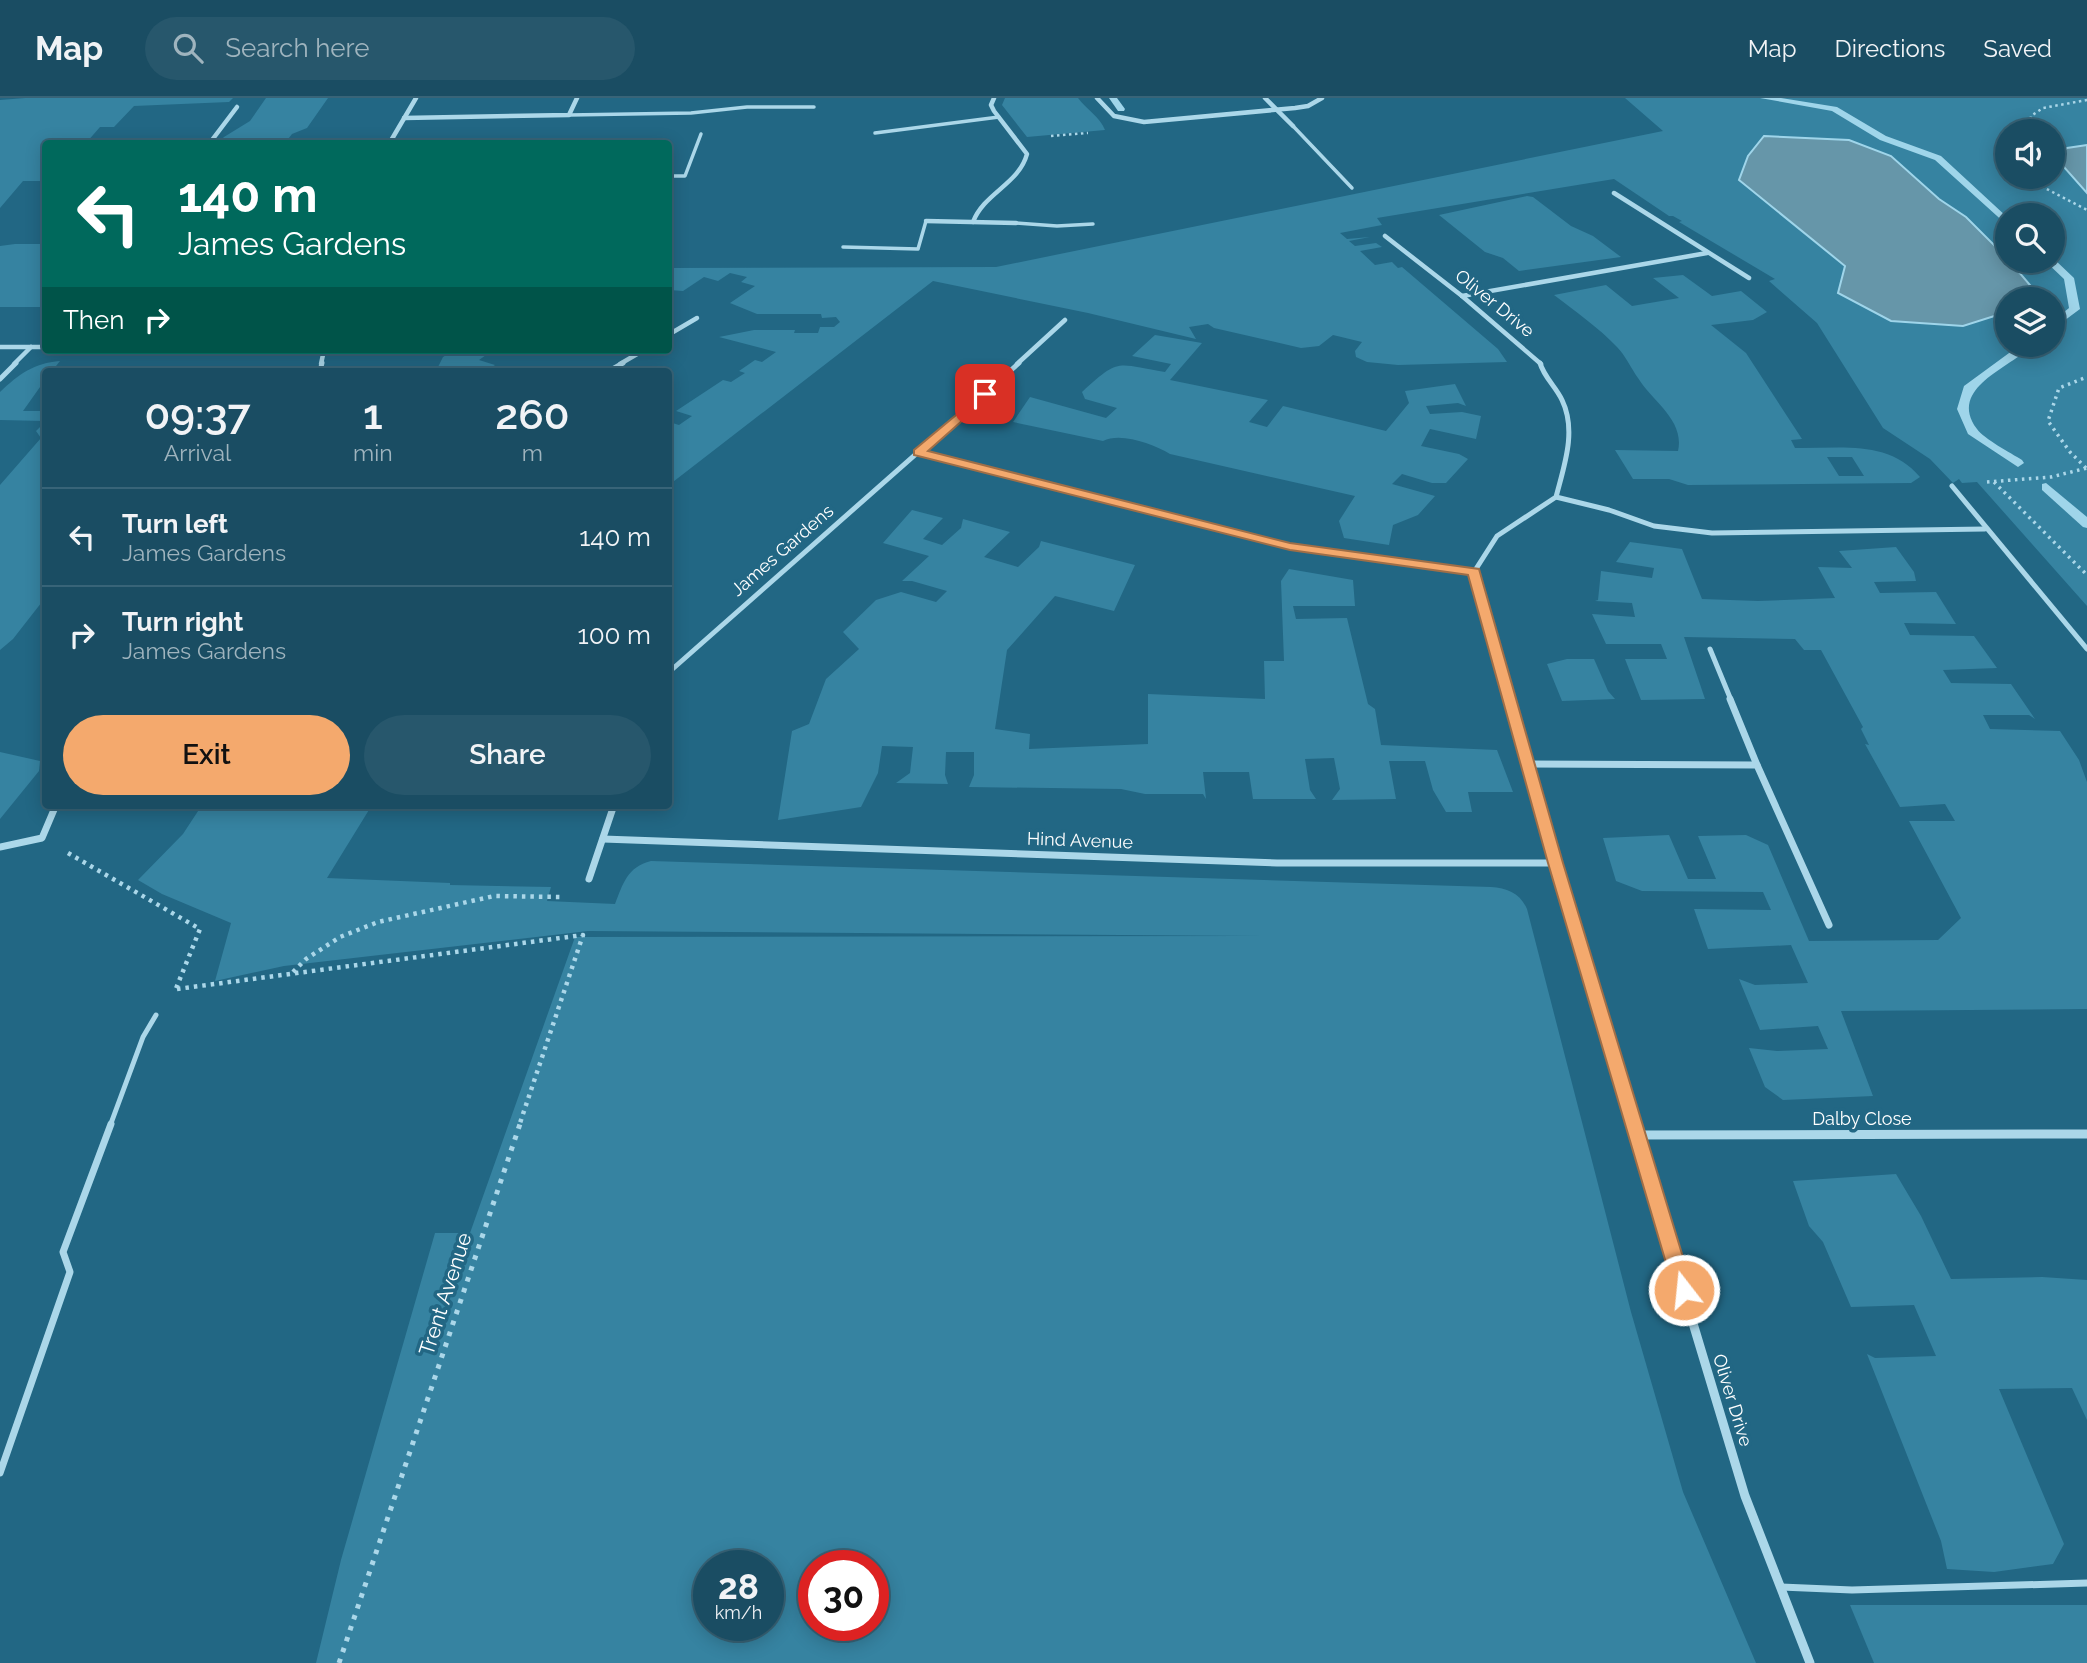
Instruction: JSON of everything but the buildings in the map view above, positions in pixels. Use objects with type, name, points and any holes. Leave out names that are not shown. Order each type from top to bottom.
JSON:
[{"type":"street","points":[[391,140],[416,98]]},
{"type":"street","points":[[404,118],[569,115],[577,98]]},
{"type":"street","points":[[973,222],[979,206],[1026,163],[1027,154],[991,105],[994,98]]},
{"type":"street","points":[[1097,98],[1114,116],[1144,122],[1308,106],[1322,98]]},
{"type":"street","points":[[1264,98],[1293,126]]},
{"type":"street","points":[[212,140],[237,107]]},
{"type":"street","points":[[1614,192],[1749,278]]},
{"type":"street","points":[[926,221],[1016,223]]},
{"type":"street","name":"Oliver Drive","points":[[1385,236],[1540,362],[1541,369],[1563,402],[1569,436],[1556,497]]},
{"type":"street","points":[[1462,296],[1707,253]]},
{"type":"street","points":[[672,333],[697,318]]},
{"type":"street","name":"James Gardens","points":[[672,669],[919,453],[1065,320]]},
{"type":"street","points":[[0,347],[42,347]]},
{"type":"street","points":[[0,379],[31,347]]},
{"type":"street","points":[[614,368],[637,354]]},
{"type":"street","points":[[919,453],[1290,547],[1474,572],[1497,536],[1556,497],[1609,510],[1654,526],[1712,533],[1985,529]]},
{"type":"street","points":[[1952,486],[2087,649]]},
{"type":"street","name":"Oliver Drive","points":[[1474,572],[1555,863],[1745,1496],[1810,1663]]},
{"type":"street","points":[[1710,649],[1757,765],[1829,925]]},
{"type":"street","points":[[1527,764],[1757,765]]},
{"type":"street","points":[[0,847],[42,838],[54,809]]},
{"type":"street","points":[[589,879],[613,809]]},
{"type":"street","name":"Hind Avenue","points":[[603,839],[1303,864],[1555,863]]},
{"type":"street","name":"Dalby Close","points":[[1638,1135],[2087,1134]]},
{"type":"lane","points":[[569,115],[691,113],[747,107],[814,107]]},
{"type":"lane","points":[[874,133],[999,117]]},
{"type":"lane","points":[[1293,126],[1352,188]]},
{"type":"lane","points":[[672,176],[685,176],[701,134]]},
{"type":"lane","points":[[843,247],[918,249],[926,221]]},
{"type":"lane","points":[[1016,223],[1057,226],[1093,224]]},
{"type":"lane","points":[[0,1473],[70,1272],[63,1252],[143,1037],[156,1015]]},
{"type":"lane","points":[[1781,1587],[1852,1590],[2087,1583]]},
{"type":"path","points":[[2031,119],[2043,108],[2087,100]]},
{"type":"path","points":[[1016,139],[1093,132]]},
{"type":"path","points":[[2047,189],[2087,210]]},
{"type":"path","points":[[2087,377],[2059,388],[2048,421],[2070,452],[2087,469]]},
{"type":"path","points":[[1952,486],[2050,477],[2087,469]]},
{"type":"path","points":[[1994,482],[2087,575]]},
{"type":"path","points":[[42,838],[200,929],[177,989],[292,972],[306,959],[363,926],[494,896],[582,898],[589,879]]},
{"type":"path","name":"Trent Avenue","points":[[292,972],[583,935],[339,1663]]},
{"type":"shaded area","points":[[233,98],[229,102],[134,106],[114,127],[100,127],[89,140],[42,140],[42,181],[23,181],[0,208],[0,100]]},
{"type":"shaded area","points":[[266,98],[328,98],[307,128],[292,134],[287,140],[221,140],[250,121]]},
{"type":"shaded area","points":[[1005,98],[1078,98],[1105,130],[1027,137],[1002,105]]},
{"type":"shaded area","points":[[1625,98],[2087,98],[2087,606],[1977,482],[1962,483],[1959,479],[1953,483],[1930,459],[1883,428],[1817,323],[1769,281],[1775,279],[1679,222],[1682,221],[1669,216],[1614,179],[1377,218],[1382,225],[1340,233],[1347,239],[1370,237],[1349,241],[1355,246],[1376,243],[1382,247],[1360,251],[1375,265],[1392,262],[1398,268],[1402,267],[1498,349],[1507,362],[1398,365],[1367,362],[1356,357],[1355,351],[1362,342],[1333,335],[1319,346],[1301,348],[1214,328],[1208,324],[1189,327],[1196,339],[1088,313],[933,281],[672,483],[672,423],[679,425],[692,416],[676,411],[723,380],[731,382],[745,373],[739,371],[755,360],[762,362],[776,352],[719,337],[754,330],[818,333],[820,327],[834,327],[840,322],[836,317],[822,318],[821,314],[757,314],[730,303],[755,286],[741,282],[747,277],[730,273],[718,281],[704,277],[683,291],[672,290],[672,268],[996,267],[1663,131]]},
{"type":"shaded area","points":[[1764,136],[1849,140],[1891,156],[1939,199],[1966,217],[1995,246],[1995,273],[2020,273],[2030,285],[1995,287],[1995,316],[1963,326],[1891,321],[1838,293],[1845,266],[1739,180],[1748,156]]},
{"type":"shaded area","points":[[2087,145],[2087,193],[2065,168],[2067,148]]},
{"type":"shaded area","points":[[1527,196],[1533,197],[1571,226],[1593,236],[1621,257],[1519,271],[1503,258],[1485,252],[1439,215]]},
{"type":"shaded area","points":[[42,244],[42,307],[0,307],[0,246]]},
{"type":"shaded area","points":[[1683,275],[1712,296],[1741,291],[1767,312],[1753,320],[1711,325],[1746,353],[1802,439],[1791,440],[1795,448],[1878,451],[1907,465],[1920,477],[1911,483],[1688,485],[1669,479],[1633,479],[1615,450],[1678,451],[1677,430],[1617,347],[1595,326],[1554,295],[1606,285],[1632,306],[1679,298],[1653,278]],"holes":[[[1827,457],[1852,457],[1864,476],[1839,476]]]},
{"type":"shaded area","points":[[1155,335],[1202,343],[1170,380],[1268,400],[1249,422],[1267,427],[1283,406],[1386,431],[1409,403],[1405,391],[1455,384],[1466,406],[1458,403],[1426,406],[1430,414],[1462,412],[1481,416],[1476,439],[1430,429],[1421,446],[1459,454],[1468,459],[1446,483],[1432,483],[1402,474],[1392,484],[1435,496],[1418,515],[1393,525],[1389,545],[1344,538],[1339,521],[1355,496],[1170,454],[1137,440],[1119,438],[1103,441],[1013,422],[1030,397],[1106,418],[1117,408],[1085,399],[1082,392],[1104,373],[1119,366],[1165,372],[1171,364],[1132,356]]},
{"type":"shaded area","points":[[448,354],[487,354],[479,360],[495,365],[490,368],[438,368],[443,357]]},
{"type":"shaded area","points":[[60,361],[54,368],[42,368],[42,384],[23,411],[42,411],[42,421],[0,420],[0,392],[27,370]]},
{"type":"shaded area","points":[[42,425],[42,602],[13,639],[0,650],[0,485],[41,438],[36,431]]},
{"type":"shaded area","points":[[912,510],[943,518],[923,539],[942,545],[961,528],[963,519],[1010,532],[984,557],[1018,567],[1039,547],[1041,541],[1135,565],[1114,611],[1055,596],[1007,650],[995,729],[1030,734],[1029,749],[1148,744],[1148,694],[1265,699],[1264,661],[1284,661],[1281,581],[1289,569],[1353,580],[1355,606],[1293,606],[1296,619],[1347,618],[1368,704],[1375,709],[1381,745],[1497,750],[1513,792],[1468,792],[1472,812],[1446,812],[1433,790],[1425,761],[1389,761],[1396,799],[1332,800],[1340,789],[1334,758],[1305,759],[1310,790],[1316,799],[1253,799],[1249,772],[1203,772],[1206,799],[1203,794],[1145,794],[1121,789],[969,787],[974,775],[974,752],[946,752],[945,775],[948,784],[896,783],[910,773],[913,747],[882,746],[878,773],[861,807],[778,820],[792,731],[809,724],[826,679],[859,649],[843,632],[876,600],[901,592],[936,602],[947,591],[912,581],[902,581],[929,556],[883,543]]},
{"type":"shaded area","points":[[1630,542],[1682,549],[1702,599],[1758,601],[1835,598],[1818,567],[1852,568],[1839,551],[1896,547],[1914,572],[1916,581],[1874,582],[1880,593],[1936,592],[1956,624],[1904,623],[1910,635],[1974,636],[1997,668],[1943,670],[1951,683],[2011,684],[2035,719],[2029,715],[1983,715],[1990,729],[2060,731],[2079,760],[2087,782],[2087,1009],[1841,1011],[1873,1096],[1783,1100],[1765,1087],[1749,1048],[1777,1051],[1828,1049],[1818,1026],[1760,1030],[1739,979],[1755,985],[1808,983],[1791,945],[1708,949],[1694,909],[1771,910],[1763,892],[1642,891],[1616,881],[1603,838],[1669,835],[1688,879],[1716,879],[1698,836],[1746,835],[1768,845],[1809,941],[1938,940],[1961,918],[1909,821],[1955,821],[1945,804],[1900,807],[1865,744],[1869,745],[1861,729],[1863,727],[1821,650],[1804,650],[1795,639],[1684,637],[1705,699],[1641,700],[1625,659],[1667,659],[1661,644],[1606,644],[1592,614],[1635,617],[1632,603],[1595,601],[1598,600],[1601,571],[1652,578],[1654,568],[1616,562]]},
{"type":"shaded area","points":[[1567,659],[1594,659],[1608,691],[1615,699],[1562,701],[1547,664]]},
{"type":"shaded area","points":[[0,752],[40,761],[39,771],[0,819]]},
{"type":"shaded area","points":[[199,809],[370,809],[327,878],[551,887],[547,901],[615,904],[631,872],[651,861],[1491,887],[1512,892],[1521,899],[1527,909],[1631,1312],[1683,1492],[1756,1663],[316,1663],[341,1560],[435,1233],[470,1233],[575,937],[1260,936],[588,931],[284,966],[215,981],[231,923],[162,894],[138,880],[183,834]]},
{"type":"shaded area","points":[[1896,1174],[1921,1216],[1951,1279],[2042,1277],[2087,1280],[2087,1420],[2072,1388],[1999,1389],[2064,1544],[2053,1564],[1994,1572],[1947,1569],[1941,1541],[1867,1354],[1875,1358],[1936,1356],[1914,1305],[1851,1307],[1823,1242],[1809,1226],[1793,1181]]},
{"type":"shaded area","points":[[1850,1605],[2087,1605],[2087,1663],[1874,1663]]},
{"type":"waterway","points":[[1113,98],[1121,109]]},
{"type":"waterway","points":[[1764,98],[1834,109],[1883,138],[1938,158],[1995,211]]},
{"type":"waterway","points":[[2063,273],[2069,278],[2075,309],[2065,317]]},
{"type":"waterway","points":[[2011,357],[1968,388],[1963,409],[1972,432],[2018,463]]},
{"type":"waterway","points":[[2046,487],[2087,524]]},
{"type":"route","points":[[985,394],[919,453],[1290,547],[1474,572],[1555,863],[1684,1290]]}]
